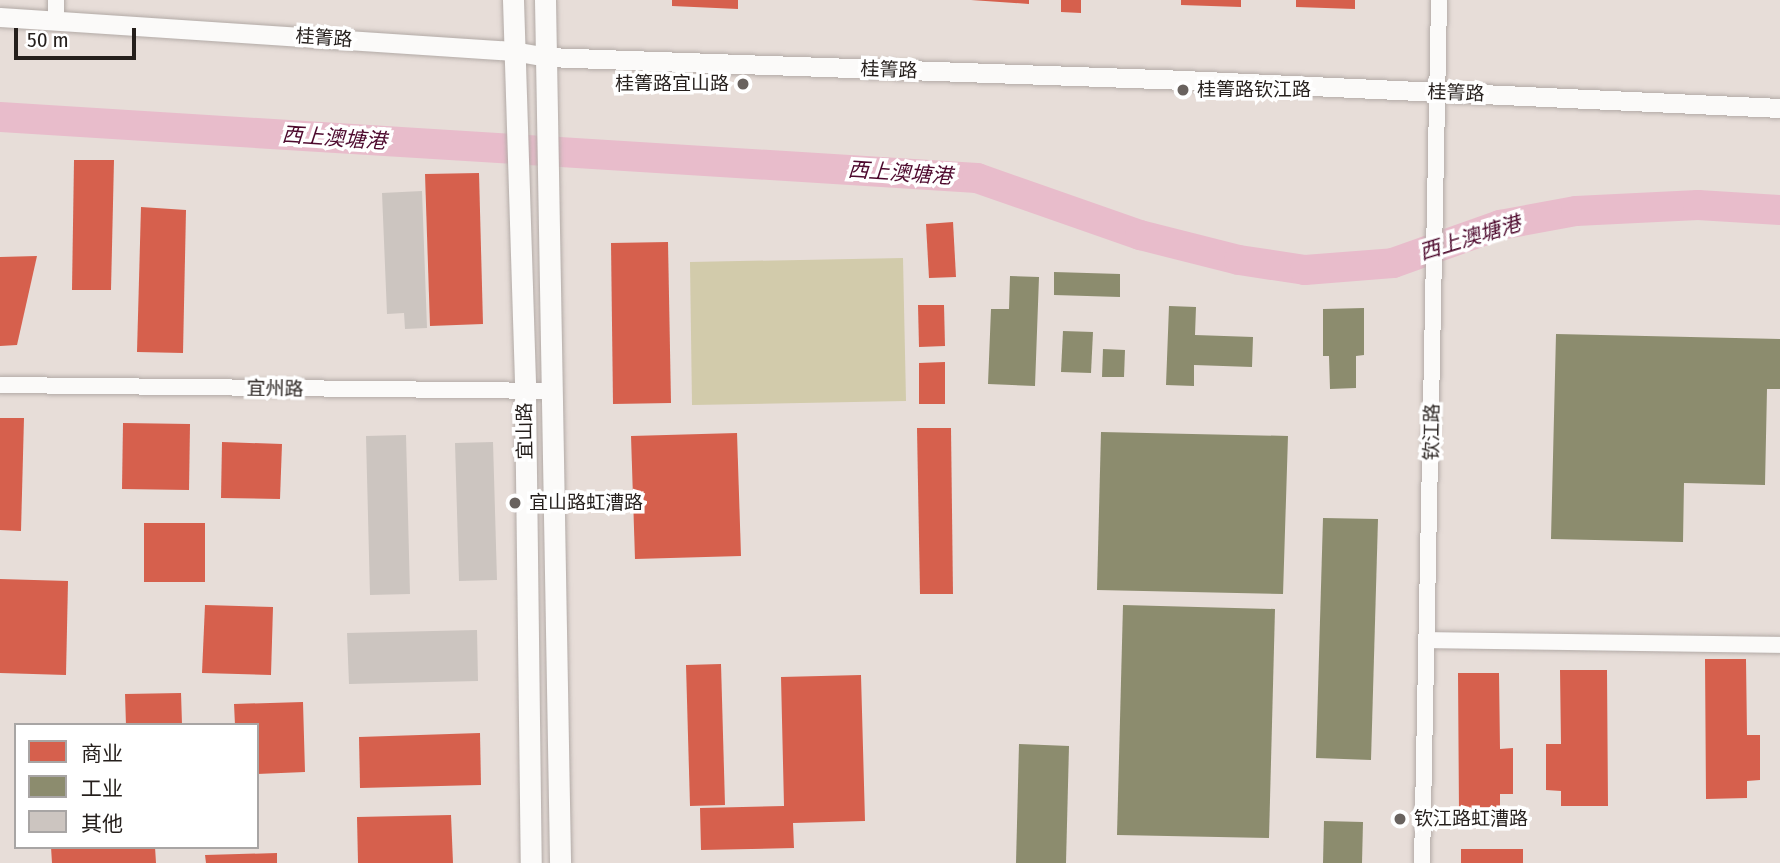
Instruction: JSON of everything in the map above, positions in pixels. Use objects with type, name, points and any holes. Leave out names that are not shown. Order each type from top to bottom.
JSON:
[{"type":"main road","name":"宜山路","points":[[513,0],[525,392],[531,863]]},
{"type":"main road","name":"宜山路","points":[[545,0],[560,863]]},
{"type":"street","points":[[56,0],[56,20]]},
{"type":"street","name":"钦江路","points":[[1422,863],[1439,0]]},
{"type":"street","name":"桂箐路","points":[[0,17],[513,51],[546,57],[1184,80],[1780,108]]},
{"type":"street","name":"宜州路","points":[[0,385],[551,391]]},
{"type":"street","points":[[1428,640],[1780,645]]},
{"type":"shaded area","points":[[903,258],[906,401],[692,405],[690,262]]},
{"type":"building: 商业","points":[[672,0],[738,0],[738,9],[672,6]]},
{"type":"building: 商业","points":[[971,0],[1029,0],[1029,4]]},
{"type":"building: 商业","points":[[1061,0],[1081,0],[1081,13],[1061,12]]},
{"type":"building: 商业","points":[[1181,0],[1241,0],[1241,7],[1181,5]]},
{"type":"building: 商业","points":[[1296,0],[1355,0],[1355,9],[1296,7]]},
{"type":"building: 商业","points":[[74,160],[114,160],[111,290],[72,290]]},
{"type":"building: 商业","points":[[479,173],[483,324],[430,326],[425,174]]},
{"type":"building: 商业","points":[[141,207],[186,210],[183,353],[137,352]]},
{"type":"building: 商业","points":[[953,222],[956,277],[929,278],[926,224]]},
{"type":"building: 商业","points":[[668,242],[671,403],[613,404],[611,243]]},
{"type":"building: 商业","points":[[37,256],[17,345],[0,346],[0,257]]},
{"type":"building: 商业","points":[[918,305],[944,305],[945,346],[919,347]]},
{"type":"building: 商业","points":[[945,362],[945,404],[919,404],[919,363]]},
{"type":"building: 商业","points":[[0,418],[24,418],[21,531],[0,530]]},
{"type":"building: 商业","points":[[123,423],[190,424],[189,490],[122,489]]},
{"type":"building: 商业","points":[[917,428],[951,428],[953,594],[920,594]]},
{"type":"building: 商业","points":[[737,433],[741,556],[635,559],[631,436]]},
{"type":"building: 商业","points":[[222,442],[282,444],[280,499],[221,498]]},
{"type":"building: 商业","points":[[144,523],[205,523],[205,582],[144,582]]},
{"type":"building: 商业","points":[[0,579],[68,581],[66,675],[0,673]]},
{"type":"building: 商业","points":[[205,605],[273,607],[271,675],[202,673]]},
{"type":"building: 商业","points":[[1705,659],[1746,659],[1747,735],[1760,735],[1760,780],[1747,781],[1747,798],[1706,799]]},
{"type":"building: 商业","points":[[721,664],[725,805],[690,806],[686,665]]},
{"type":"building: 商业","points":[[1560,670],[1607,670],[1608,806],[1561,806],[1561,791],[1546,790],[1546,744],[1561,744]]},
{"type":"building: 商业","points":[[1458,673],[1499,673],[1500,749],[1513,748],[1513,794],[1500,794],[1500,812],[1459,813]]},
{"type":"building: 商业","points":[[861,675],[865,821],[793,823],[794,848],[701,850],[700,808],[784,806],[781,677]]},
{"type":"building: 商业","points":[[181,693],[182,723],[126,723],[125,694]]},
{"type":"building: 商业","points":[[303,702],[305,772],[259,774],[259,723],[235,723],[234,704]]},
{"type":"building: 商业","points":[[480,733],[481,785],[360,788],[359,737]]},
{"type":"building: 商业","points":[[451,815],[453,863],[358,863],[357,817]]},
{"type":"building: 商业","points":[[51,849],[155,849],[156,863],[52,863]]},
{"type":"building: 商业","points":[[1461,849],[1523,849],[1523,863],[1461,863]]},
{"type":"building: 商业","points":[[277,853],[277,863],[206,863],[205,855]]},
{"type":"building: 工业","points":[[1054,272],[1120,274],[1120,297],[1054,295]]},
{"type":"building: 工业","points":[[1010,276],[1039,277],[1035,386],[988,384],[991,309],[1009,309]]},
{"type":"building: 工业","points":[[1169,306],[1196,307],[1195,335],[1253,337],[1252,367],[1194,365],[1194,386],[1166,385]]},
{"type":"building: 工业","points":[[1364,308],[1364,355],[1356,356],[1356,388],[1330,389],[1329,356],[1323,356],[1323,309]]},
{"type":"building: 工业","points":[[1063,331],[1093,332],[1091,373],[1061,372]]},
{"type":"building: 工业","points":[[1556,334],[1780,339],[1780,389],[1767,389],[1765,485],[1684,483],[1683,542],[1551,539]]},
{"type":"building: 工业","points":[[1103,349],[1125,350],[1124,377],[1102,377]]},
{"type":"building: 工业","points":[[1101,432],[1288,436],[1283,594],[1097,590]]},
{"type":"building: 工业","points":[[1323,518],[1378,519],[1371,760],[1316,758]]},
{"type":"building: 工业","points":[[1123,605],[1275,609],[1269,838],[1117,835]]},
{"type":"building: 工业","points":[[1019,744],[1069,746],[1066,863],[1016,863]]},
{"type":"building: 工业","points":[[1324,821],[1363,822],[1362,863],[1323,863]]},
{"type":"building: 其他","points":[[422,191],[427,328],[405,329],[404,313],[387,314],[382,193]]},
{"type":"building: 其他","points":[[406,435],[410,594],[370,595],[366,436]]},
{"type":"building: 其他","points":[[493,442],[497,580],[459,581],[455,443]]},
{"type":"building: 其他","points":[[477,630],[478,681],[349,684],[347,633]]},
{"type":"waterway","name":"西上澳塘港","points":[[0,117],[977,178],[1140,235],[1239,260],[1305,270],[1393,263],[1500,225],[1576,211],[1698,205],[1780,210]]},
{"type":"place","name":"桂箐路宜山路","points":[[743,84]]},
{"type":"place","name":"桂箐路钦江路","points":[[1183,90]]},
{"type":"place","name":"宜山路虹漕路","points":[[515,503]]},
{"type":"place","name":"钦江路虹漕路","points":[[1400,819]]}]
